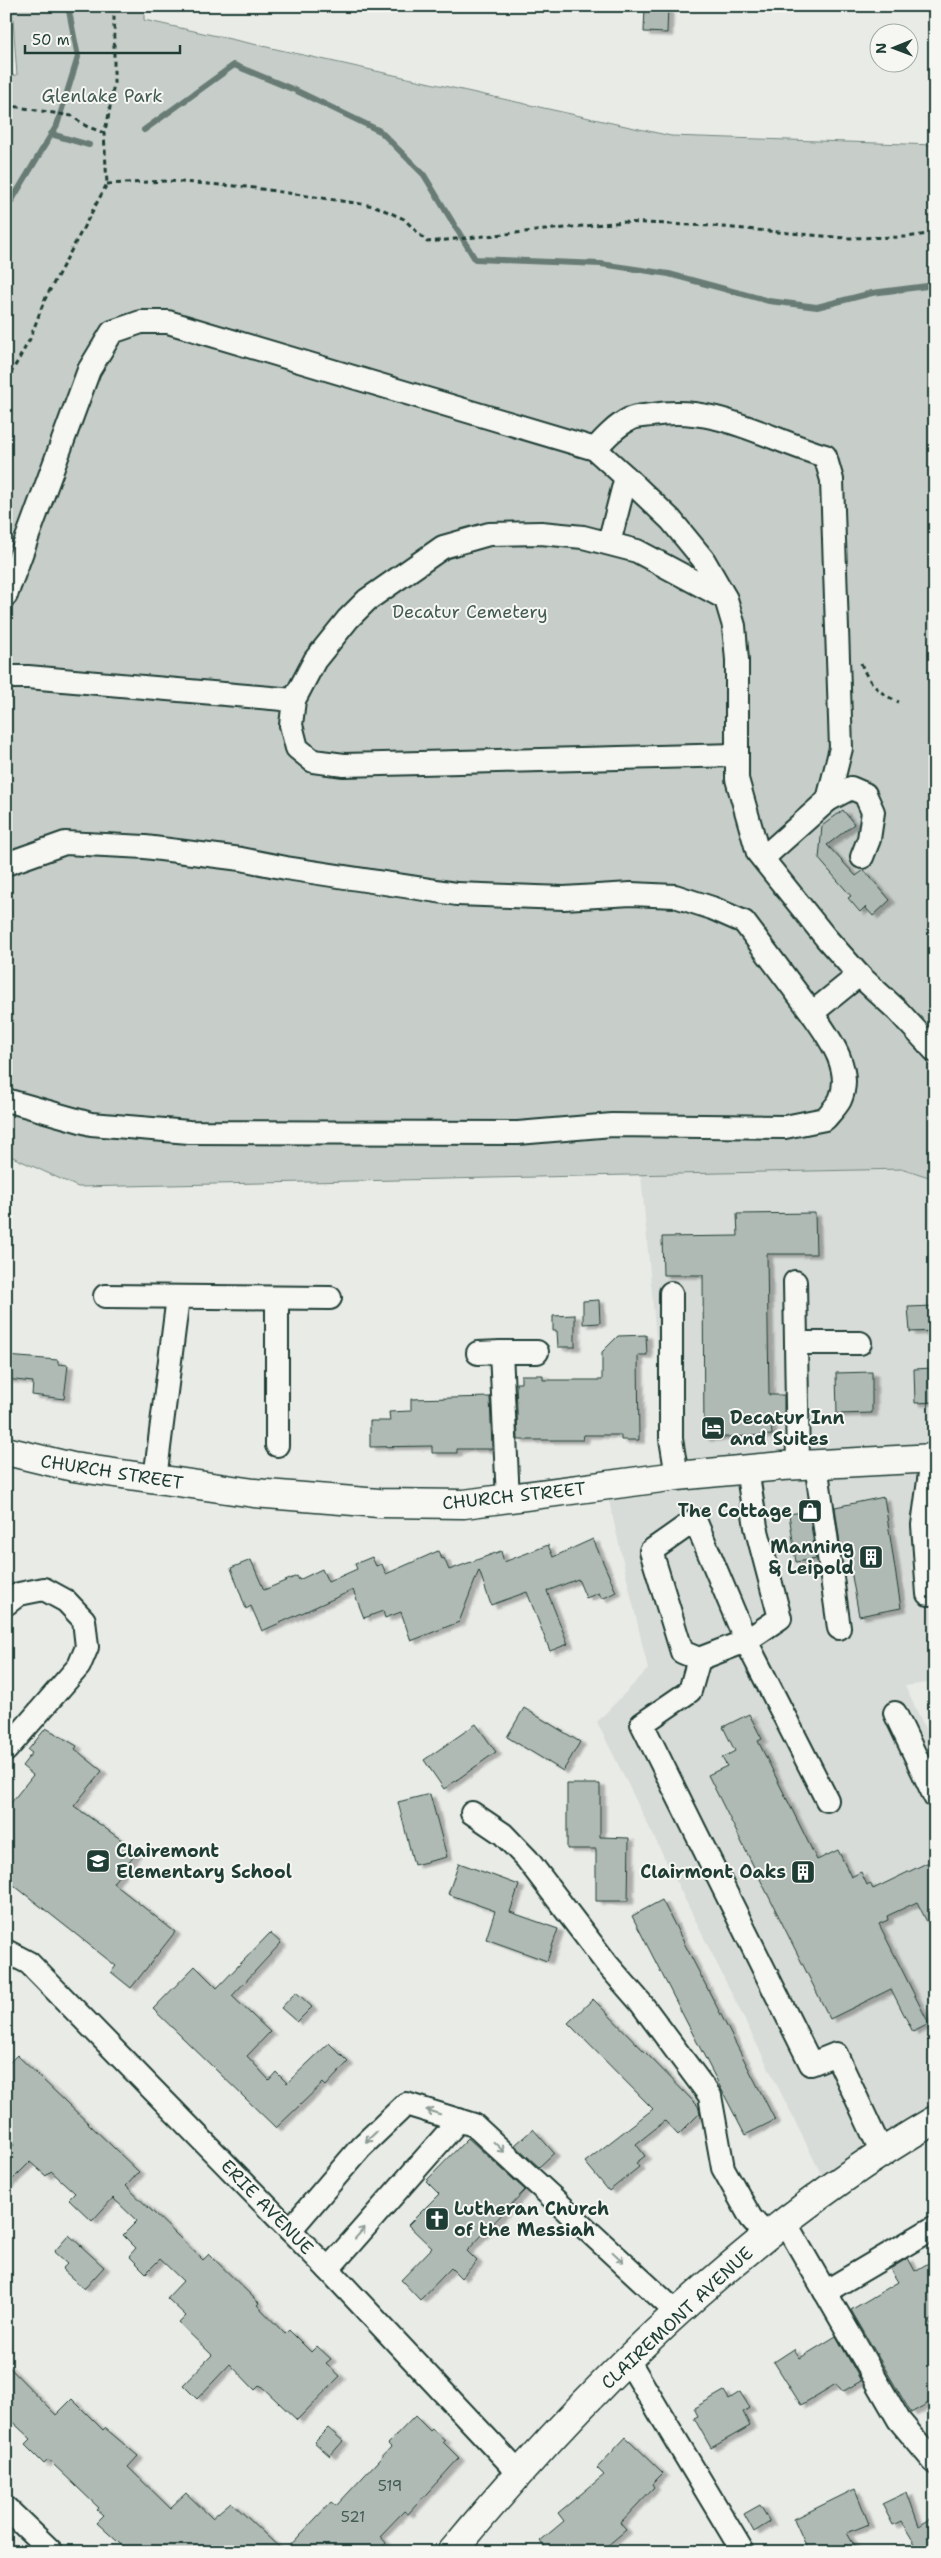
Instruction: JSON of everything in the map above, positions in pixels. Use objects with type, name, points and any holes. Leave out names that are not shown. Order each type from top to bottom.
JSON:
[{"type":"main road","name":"CHURCH STREET","points":[[6,1451],[73,1467],[155,1479],[277,1488],[379,1503],[464,1504],[677,1476],[748,1469],[933,1458]]},
{"type":"main road","name":"CLAIREMONT AVENUE","points":[[452,2552],[519,2474],[628,2360],[677,2314],[776,2229],[882,2154],[935,2120]]},
{"type":"street","points":[[6,595],[89,370],[112,332],[141,322],[168,322],[595,449],[671,520],[703,559],[726,599],[734,626],[738,660],[737,779],[758,853],[858,975],[898,1011],[935,1051]]},
{"type":"street","points":[[595,449],[609,433],[630,418],[661,413],[688,413],[746,425],[770,438],[825,456],[832,480],[841,748],[828,800]]},
{"type":"street","points":[[608,543],[626,477]]},
{"type":"street","points":[[726,599],[637,551],[582,537],[541,533],[489,534],[443,547],[367,600],[348,619],[315,660],[294,700],[290,725],[297,748],[313,761],[344,765],[736,755]]},
{"type":"street","points":[[6,677],[38,678],[294,700]]},
{"type":"street","points":[[763,858],[828,800],[851,788],[865,794],[873,812],[869,839],[862,857]]},
{"type":"street","points":[[6,864],[65,843],[145,847],[241,859],[286,868],[457,894],[564,898],[631,894],[675,896],[712,908],[744,922],[812,1012],[832,1042],[840,1061],[844,1080],[840,1099],[825,1119],[785,1127],[664,1124],[612,1125],[518,1133],[189,1132],[91,1124],[6,1100]]},
{"type":"street","points":[[812,1012],[858,975]]},
{"type":"street","points":[[795,1282],[796,1343],[807,1464],[838,1628]]},
{"type":"street","points":[[671,1293],[671,1439],[677,1476]]},
{"type":"street","points":[[104,1296],[330,1298]]},
{"type":"street","points":[[155,1479],[178,1297]]},
{"type":"street","points":[[277,1298],[277,1445]]},
{"type":"street","points":[[796,1343],[860,1343]]},
{"type":"street","points":[[500,1352],[508,1499]]},
{"type":"street","points":[[478,1353],[537,1352]]},
{"type":"street","points":[[928,1594],[923,1525],[933,1458]]},
{"type":"street","points":[[748,1469],[756,1527],[780,1618],[746,1641],[699,1659],[682,1652],[651,1551],[694,1520],[746,1641],[827,1800]]},
{"type":"street","points":[[6,1604],[19,1594],[44,1589],[66,1600],[84,1620],[86,1647],[79,1666],[6,1750]]},
{"type":"street","points":[[699,1659],[690,1691],[642,1724],[811,2064],[836,2054],[882,2154]]},
{"type":"street","points":[[895,1713],[935,1797]]},
{"type":"street","points":[[472,1813],[503,1834],[527,1859],[710,2096],[723,2168],[751,2218],[776,2229],[825,2292],[899,2420],[935,2463]]},
{"type":"street","name":"ERIE AVENUE","points":[[6,1951],[29,1963],[328,2269],[519,2474]]},
{"type":"street","points":[[290,2230],[360,2147],[406,2104],[474,2125],[677,2314]]},
{"type":"street","points":[[328,2269],[459,2120]]},
{"type":"street","points":[[825,2292],[935,2227]]},
{"type":"street","points":[[628,2360],[743,2552]]},
{"type":"street","points":[[6,2508],[52,2552]]},
{"type":"path","points":[[6,382],[30,339],[44,302],[106,184],[104,132],[108,120],[114,83],[114,6]]},
{"type":"path","points":[[6,105],[36,112],[72,116],[86,126],[104,132]]},
{"type":"path","points":[[106,184],[168,181],[248,187],[375,206],[404,220],[427,242],[492,237],[623,222],[712,226],[845,238],[907,237],[935,233]]},
{"type":"shaded area","points":[[904,1169],[935,1179],[935,1682],[905,1686],[935,1749],[935,2135],[833,2198],[597,1722],[648,1669],[605,1484],[668,1471],[641,1175]]},
{"type":"green space","name":"Decatur Cemetery","points":[[12,6],[144,6],[144,20],[671,136],[935,145],[935,1179],[904,1169],[78,1187],[6,1154],[6,76],[17,75]]},
{"type":"building","points":[[645,6],[668,6],[667,33],[644,32]]},
{"type":"building","points":[[843,810],[854,824],[827,845],[856,876],[864,870],[890,900],[873,916],[865,907],[860,912],[848,898],[851,896],[819,859],[822,826]]},
{"type":"building","points":[[815,1213],[816,1254],[767,1254],[769,1395],[784,1395],[784,1421],[771,1422],[772,1435],[704,1438],[703,1275],[663,1275],[662,1237],[738,1236],[737,1214]]},
{"type":"building","points":[[599,1300],[600,1323],[583,1324],[583,1301]]},
{"type":"building","points":[[935,1306],[935,1331],[910,1332],[908,1307]]},
{"type":"building","points":[[575,1315],[575,1347],[558,1347],[557,1331],[553,1331],[553,1316]]},
{"type":"building","points":[[646,1335],[647,1355],[638,1355],[639,1440],[621,1440],[621,1435],[584,1435],[583,1440],[518,1440],[516,1383],[521,1383],[521,1375],[543,1375],[543,1380],[602,1380],[602,1352],[618,1336]]},
{"type":"building","points":[[6,1356],[58,1360],[58,1364],[68,1365],[64,1399],[32,1395],[33,1382],[6,1379]]},
{"type":"building","points":[[933,1368],[934,1402],[915,1403],[914,1369]]},
{"type":"building","points":[[872,1372],[872,1413],[837,1414],[836,1373]]},
{"type":"building","points":[[490,1397],[492,1449],[457,1449],[457,1453],[432,1453],[432,1446],[370,1447],[370,1421],[390,1421],[389,1412],[411,1411],[411,1399]]},
{"type":"building","name":"Manning & Leipold","points":[[884,1497],[901,1608],[859,1616],[847,1548],[841,1551],[835,1507]]},
{"type":"building","points":[[809,1511],[816,1559],[796,1562],[789,1514]]},
{"type":"building","points":[[593,1539],[616,1592],[602,1599],[599,1593],[586,1598],[578,1579],[547,1591],[568,1644],[550,1651],[527,1592],[491,1605],[479,1570],[459,1622],[411,1641],[401,1612],[385,1618],[383,1611],[364,1618],[353,1590],[262,1631],[251,1606],[246,1609],[231,1568],[251,1560],[264,1590],[297,1576],[299,1580],[322,1569],[328,1582],[357,1569],[355,1564],[372,1557],[376,1566],[382,1564],[386,1574],[438,1551],[442,1559],[444,1558],[449,1570],[501,1551],[504,1562],[548,1545],[553,1557]]},
{"type":"building","points":[[524,1708],[580,1742],[563,1771],[507,1737]]},
{"type":"building","name":"Clairmont Oaks","points":[[749,1714],[762,1739],[758,1741],[817,1860],[838,1850],[851,1877],[861,1872],[867,1885],[870,1883],[873,1889],[935,1859],[935,1938],[917,1902],[887,1916],[888,1920],[879,1924],[929,2024],[913,2032],[891,1989],[830,2019],[708,1775],[727,1766],[722,1758],[735,1751],[723,1727]]},
{"type":"building","points":[[476,1724],[496,1752],[444,1789],[424,1760]]},
{"type":"building","name":"Clairemont Elementary School","points":[[46,1728],[77,1746],[75,1749],[102,1771],[74,1806],[137,1851],[113,1883],[175,1932],[131,1988],[111,1972],[116,1966],[6,1879],[6,1809],[33,1775],[22,1766],[32,1753],[28,1750]]},
{"type":"building","points":[[567,1784],[600,1784],[600,1837],[629,1838],[628,1901],[596,1901],[596,1849],[567,1849]]},
{"type":"building","points":[[430,1794],[447,1857],[414,1865],[398,1802]]},
{"type":"building","points":[[459,1863],[519,1885],[510,1912],[558,1929],[547,1961],[486,1939],[495,1911],[448,1894]]},
{"type":"building","points":[[662,1900],[775,2120],[745,2135],[632,1916]]},
{"type":"building","points":[[270,1933],[281,1943],[232,1996],[270,2032],[247,2056],[269,2080],[276,2072],[287,2083],[329,2043],[348,2062],[326,2086],[323,2083],[276,2128],[153,2009],[195,1966],[217,1988]]},
{"type":"building","points":[[296,1992],[312,2007],[297,2022],[281,2008]]},
{"type":"building","points":[[593,1999],[698,2106],[700,2113],[678,2135],[665,2121],[636,2144],[645,2156],[636,2163],[639,2167],[609,2191],[585,2162],[653,2109],[568,2023]]},
{"type":"building","points":[[17,2055],[139,2172],[126,2186],[203,2260],[209,2254],[259,2303],[257,2305],[285,2334],[289,2330],[311,2352],[317,2346],[331,2359],[326,2363],[340,2376],[297,2420],[260,2385],[255,2390],[230,2364],[197,2399],[183,2385],[212,2355],[179,2323],[186,2316],[167,2298],[183,2281],[160,2259],[146,2273],[129,2256],[136,2248],[123,2235],[137,2221],[113,2198],[92,2221],[69,2199],[75,2193],[51,2171],[46,2176],[30,2162],[6,2186],[6,2153],[14,2145],[6,2137],[6,2066]]},
{"type":"building","points":[[533,2129],[554,2153],[539,2167],[515,2145]]},
{"type":"building","name":"Lutheran Church of the Messiah","points":[[468,2138],[525,2190],[467,2251],[477,2261],[461,2278],[451,2268],[420,2300],[401,2280],[432,2248],[408,2225],[439,2194],[426,2181]]},
{"type":"building","points":[[69,2235],[104,2267],[84,2289],[62,2269],[67,2264],[54,2252]]},
{"type":"building","points":[[908,2258],[915,2271],[935,2259],[935,2317],[929,2321],[935,2331],[935,2399],[911,2413],[851,2310],[898,2282],[890,2269]]},
{"type":"building","points":[[836,2336],[861,2381],[842,2392],[836,2384],[801,2405],[774,2362],[794,2349],[800,2358]]},
{"type":"building","points":[[6,2364],[56,2415],[72,2399],[103,2430],[105,2428],[138,2456],[128,2467],[170,2508],[186,2493],[212,2518],[231,2502],[284,2552],[129,2552],[97,2523],[104,2516],[97,2510],[99,2508],[48,2460],[44,2464],[25,2445],[31,2439],[6,2416]]},
{"type":"building","points":[[724,2391],[729,2399],[740,2392],[750,2408],[743,2412],[750,2426],[711,2448],[694,2418],[698,2416],[694,2408]]},
{"type":"building","points":[[415,2416],[430,2431],[432,2429],[445,2440],[443,2442],[459,2458],[408,2514],[404,2511],[380,2536],[386,2543],[378,2552],[284,2552],[331,2502],[336,2506],[391,2447],[388,2444]]},
{"type":"building","points":[[328,2428],[343,2441],[330,2456],[314,2442]]},
{"type":"building","points":[[626,2437],[663,2473],[652,2484],[654,2487],[620,2523],[626,2530],[600,2552],[549,2552],[540,2541],[564,2521],[558,2513],[604,2475],[597,2468]]},
{"type":"building","points":[[855,2489],[869,2524],[847,2533],[858,2552],[809,2552],[794,2519]]},
{"type":"building","points":[[907,2492],[919,2526],[935,2516],[935,2543],[927,2548],[926,2552],[920,2552],[901,2521],[893,2525],[882,2504]]},
{"type":"building","points":[[760,2505],[770,2522],[754,2532],[744,2514]]},
{"type":"waterway","points":[[6,210],[57,125],[78,57],[68,6]]},
{"type":"waterway","points":[[144,130],[234,65],[297,91],[380,131],[424,175],[475,259],[601,264],[669,274],[769,301],[817,307],[872,293],[935,285]]},
{"type":"waterway","points":[[51,134],[89,145]]},
{"type":"place","name":"Decatur Inn and Suites","points":[[713,1428]]},
{"type":"place","name":"The Cottage","points":[[810,1511]]},
{"type":"place","name":"Manning & Leipold","points":[[871,1557]]},
{"type":"place","name":"Clairemont Elementary School","points":[[98,1861]]},
{"type":"place","name":"Clairmont Oaks","points":[[803,1872]]},
{"type":"place","name":"Lutheran Church of the Messiah","points":[[437,2219]]},
{"type":"park label","name":"Glenlake Park","points":[[102,96]]}]
